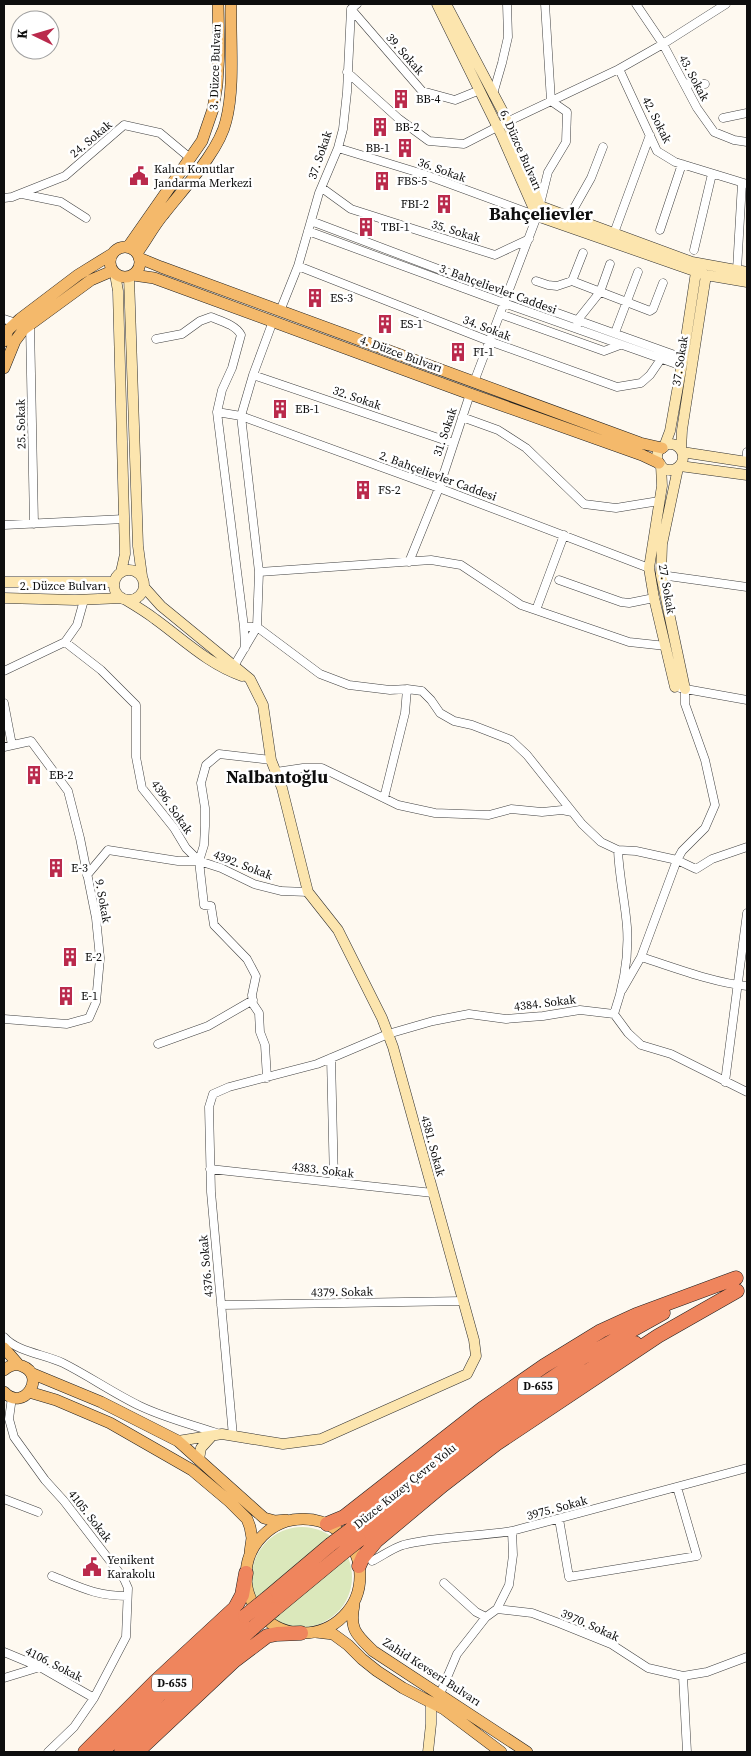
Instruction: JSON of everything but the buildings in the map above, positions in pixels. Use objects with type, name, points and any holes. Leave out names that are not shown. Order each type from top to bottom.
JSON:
[{"type":"highway","points":[[328,1524],[344,1517],[482,1409],[544,1366],[600,1331],[636,1315],[742,1283]]},
{"type":"highway","points":[[358,1566],[376,1540],[496,1444],[658,1336],[742,1283]]},
{"type":"highway","name":"Düzce Kuzey Çevre Yolu","points":[[102,1752],[160,1694],[334,1550],[355,1535],[489,1420],[582,1358],[654,1317],[742,1283]]},
{"type":"highway","points":[[85,1752],[155,1682],[235,1608],[242,1595],[246,1573]]},
{"type":"highway","name":"Düzce Kuzey Çevre Yolu","points":[[122,1752],[250,1621]]},
{"type":"highway","points":[[137,1752],[234,1661],[267,1636],[308,1633]]},
{"type":"highway","points":[[153,1752],[151,1748],[154,1735]]},
{"type":"main road","name":"3. Düzce Bulvarı","points":[[135,253],[190,158],[202,141],[213,109],[219,54],[218,4]]},
{"type":"main road","name":"3. Düzce Bulvarı","points":[[135,253],[162,216],[184,191],[213,150],[226,122],[231,83],[231,4]]},
{"type":"main road","name":"6. Düzce Bulvarı","points":[[437,4],[480,90],[502,124]]},
{"type":"main road","name":"6. Düzce Bulvarı","points":[[446,4],[493,94],[502,124],[539,211],[569,217],[692,262],[742,271]]},
{"type":"main road","points":[[539,211],[701,274],[747,282]]},
{"type":"main road","points":[[4,341],[8,330],[16,322],[78,275],[112,254],[118,248],[135,253],[139,267],[131,276],[138,546],[144,588],[230,669]]},
{"type":"main road","name":"4. Düzce Bulvarı","points":[[135,253],[161,267],[280,311],[640,443],[663,447]]},
{"type":"main road","points":[[112,254],[109,262],[114,272],[118,291],[125,554],[121,572],[114,582],[115,591],[124,599],[156,619],[205,659],[230,669]]},
{"type":"main road","points":[[114,272],[119,276],[131,276]]},
{"type":"main road","points":[[4,368],[15,341],[24,329],[91,280],[114,272]]},
{"type":"main road","name":"37. Sokak","points":[[681,451],[692,329],[701,274]]},
{"type":"main road","name":"4. Düzce Bulvarı","points":[[131,276],[154,278],[642,455],[660,464]]},
{"type":"main road","points":[[692,329],[682,362],[670,431],[658,455],[660,464],[667,469],[679,467],[747,475]]},
{"type":"main road","points":[[675,405],[686,406]]},
{"type":"main road","points":[[663,447],[675,445],[681,451],[683,458],[679,467],[662,544],[662,575],[680,688]]},
{"type":"main road","points":[[681,451],[747,459]]},
{"type":"main road","name":"27. Sokak","points":[[660,464],[662,486],[648,568],[666,646],[680,688]]},
{"type":"main road","points":[[121,572],[130,569],[142,576]]},
{"type":"main road","name":"2. Düzce Bulvarı","points":[[4,582],[114,582]]},
{"type":"main road","points":[[124,599],[131,600],[140,596],[144,588]]},
{"type":"main road","name":"2. Düzce Bulvarı","points":[[4,598],[124,599]]},
{"type":"main road","name":"4381. Sokak","points":[[178,1441],[216,1436],[233,1436],[283,1444],[321,1439],[468,1374],[476,1356],[474,1340],[393,1047],[382,1018],[338,930],[308,892],[282,788],[271,760],[263,705],[250,679],[230,669]]},
{"type":"main road","points":[[4,1348],[18,1364],[28,1369],[31,1373],[101,1402],[178,1441],[264,1518],[276,1521],[310,1519],[328,1524],[341,1533],[351,1545],[358,1559],[360,1578],[356,1597],[346,1613],[332,1625],[308,1633],[288,1631],[264,1618],[254,1606],[248,1592],[246,1573],[252,1538],[250,1527],[247,1519],[230,1502],[192,1470],[110,1423],[61,1402],[29,1392]]},
{"type":"main road","points":[[4,1370],[8,1366],[18,1364]]},
{"type":"main road","points":[[8,1395],[23,1397],[29,1392],[33,1384],[31,1373]]},
{"type":"main road","points":[[199,1459],[201,1448],[216,1436]]},
{"type":"main road","points":[[250,1554],[261,1537],[276,1525],[293,1519]]},
{"type":"main road","name":"Zahid Kevseri Bulvarı","points":[[356,1597],[352,1619],[355,1633],[374,1651],[527,1752]]},
{"type":"main road","name":"Zahid Kevseri Bulvarı","points":[[308,1633],[333,1634],[377,1671],[403,1688],[444,1709],[502,1752]]},
{"type":"main road","points":[[428,1752],[431,1703]]},
{"type":"street","points":[[493,94],[508,37],[507,4]]},
{"type":"street","points":[[545,4],[551,101]]},
{"type":"street","name":"43. Sokak","points":[[636,4],[663,44],[697,108],[714,132],[734,140],[747,142]]},
{"type":"street","points":[[347,72],[399,119],[429,141],[464,144],[619,69],[726,4]]},
{"type":"street","name":"39. Sokak","points":[[354,6],[422,91],[455,100],[480,90]]},
{"type":"street","name":"37. Sokak","points":[[280,311],[298,266],[308,230],[343,129],[354,6]]},
{"type":"street","name":"42. Sokak","points":[[619,69],[657,151],[675,162],[745,183]]},
{"type":"street","points":[[684,83],[705,84]]},
{"type":"street","points":[[474,382],[539,211],[548,172],[566,142],[567,112],[551,101]]},
{"type":"street","points":[[723,118],[747,113]]},
{"type":"street","name":"24. Sokak","points":[[4,198],[22,194],[64,176],[124,125],[160,133],[190,158]]},
{"type":"street","points":[[614,233],[650,135]]},
{"type":"street","points":[[569,217],[591,178],[603,147]]},
{"type":"street","name":"36. Sokak","points":[[338,148],[539,211]]},
{"type":"street","points":[[660,230],[682,164]]},
{"type":"street","points":[[694,250],[712,174]]},
{"type":"street","points":[[742,271],[745,183]]},
{"type":"street","name":"35. Sokak","points":[[322,188],[351,209],[494,255],[529,239]]},
{"type":"street","points":[[22,194],[61,202],[86,218]]},
{"type":"street","name":"3. Bahçelievler Caddesi","points":[[311,221],[507,295],[620,344],[660,359],[682,362]]},
{"type":"street","name":"3. Bahçelievler Caddesi","points":[[308,230],[504,303],[577,325],[682,362]]},
{"type":"street","points":[[572,281],[583,254]]},
{"type":"street","points":[[577,325],[600,292],[610,264]]},
{"type":"street","name":"34. Sokak","points":[[298,266],[489,342],[617,387],[640,383],[650,375],[660,359]]},
{"type":"street","points":[[616,330],[638,272]]},
{"type":"street","points":[[536,281],[557,286],[572,281],[648,310],[652,310],[663,283]]},
{"type":"street","points":[[500,314],[604,351],[620,344]]},
{"type":"street","points":[[156,339],[182,334],[200,321],[211,317],[240,332],[241,340],[222,390],[217,412],[245,648]]},
{"type":"street","points":[[4,319],[16,322]]},
{"type":"street","points":[[230,669],[257,627],[259,572],[241,416],[253,375],[273,322]]},
{"type":"street","name":"25. Sokak","points":[[30,324],[34,524]]},
{"type":"street","name":"32. Sokak","points":[[253,375],[453,443]]},
{"type":"street","name":"31. Sokak","points":[[409,562],[438,488],[470,394]]},
{"type":"street","name":"2. Bahçelievler Caddesi","points":[[217,412],[241,416],[648,568]]},
{"type":"street","points":[[462,417],[498,430],[526,448],[584,504],[616,508],[659,501]]},
{"type":"street","points":[[4,525],[124,520]]},
{"type":"street","points":[[536,610],[564,536]]},
{"type":"street","points":[[259,572],[430,560],[461,565],[521,605],[629,642],[666,646]]},
{"type":"street","points":[[662,575],[747,587]]},
{"type":"street","points":[[558,580],[621,602],[629,603],[654,598]]},
{"type":"street","points":[[4,671],[65,642],[77,626],[84,600]]},
{"type":"street","points":[[244,627],[257,627],[320,674],[349,684],[390,690],[407,689],[422,691],[440,713],[454,721],[472,725],[511,740],[527,754],[582,824],[601,842],[618,850],[636,851],[677,860],[696,868],[712,859],[747,847]]},
{"type":"street","name":"4396. Sokak","points":[[65,642],[101,670],[136,705],[136,757],[142,788],[174,828],[186,848],[200,861]]},
{"type":"street","points":[[747,700],[680,688],[705,760],[715,805],[705,828],[682,851],[677,860],[641,957],[622,990],[614,1014],[628,1033],[641,1045],[671,1054],[747,1092]]},
{"type":"street","points":[[384,798],[405,713],[407,689]]},
{"type":"street","points":[[4,703],[8,746]]},
{"type":"street","name":"9. Sokak","points":[[4,1018],[67,1024],[89,1018],[96,1002],[100,958],[96,918],[88,875],[68,790],[31,741],[8,746]]},
{"type":"street","points":[[267,1078],[265,1045],[260,1032],[259,1013],[253,1004],[256,976],[247,959],[214,925],[211,906],[204,905],[200,861],[204,846],[205,826],[205,808],[201,783],[206,765],[219,754],[271,760]]},
{"type":"street","points":[[276,772],[303,768],[322,768],[398,805],[436,813],[489,815],[511,809],[542,812],[562,810],[572,812]]},
{"type":"street","points":[[88,875],[108,850],[178,861],[200,861]]},
{"type":"street","points":[[618,850],[627,929],[622,990]]},
{"type":"street","name":"4392. Sokak","points":[[200,861],[221,868],[254,884],[281,891],[308,892]]},
{"type":"street","points":[[725,1082],[747,913]]},
{"type":"street","points":[[641,957],[737,985],[747,986]]},
{"type":"street","points":[[158,1044],[208,1026],[253,1000]]},
{"type":"street","name":"4384. Sokak","points":[[214,1094],[229,1087],[317,1064],[388,1034],[433,1021],[469,1014],[506,1019],[580,1010],[614,1014]]},
{"type":"street","points":[[331,1058],[334,1182]]},
{"type":"street","name":"4376. Sokak","points":[[214,1094],[209,1107],[211,1192],[233,1436]]},
{"type":"street","name":"4383. Sokak","points":[[210,1169],[434,1193]]},
{"type":"street","name":"4379. Sokak","points":[[221,1306],[463,1300]]},
{"type":"street","points":[[4,1337],[14,1346],[39,1353],[63,1363],[139,1406],[216,1436]]},
{"type":"street","name":"4105. Sokak","points":[[8,1395],[9,1419],[14,1437],[45,1480],[64,1501],[124,1579],[128,1588],[126,1637],[94,1698],[74,1727],[48,1752]]},
{"type":"street","name":"3975. Sokak","points":[[372,1561],[402,1545],[512,1531],[747,1468]]},
{"type":"street","points":[[559,1518],[569,1577],[697,1556],[677,1487]]},
{"type":"street","points":[[4,1499],[38,1512]]},
{"type":"street","points":[[440,1694],[457,1654],[486,1618],[497,1609],[509,1586],[513,1556],[512,1531]]},
{"type":"street","points":[[52,1576],[95,1593],[108,1596],[127,1596]]},
{"type":"street","points":[[444,1583],[476,1612],[486,1618]]},
{"type":"street","name":"3970. Sokak","points":[[497,1609],[532,1613],[610,1644],[648,1668],[683,1676]]},
{"type":"street","name":"4106. Sokak","points":[[4,1652],[40,1667],[94,1698]]},
{"type":"street","points":[[687,1752],[683,1676],[707,1672],[747,1657]]},
{"type":"street","points":[[4,1678],[40,1667]]},
{"type":"green space","points":[[302,1527],[312,1528],[330,1535],[344,1549],[351,1567],[351,1587],[344,1605],[330,1619],[312,1626],[302,1627],[292,1626],[274,1619],[260,1605],[253,1587],[252,1577],[253,1567],[260,1549],[274,1535],[292,1528]]},
{"type":"place","name":"BB-4","points":[[401,99]]},
{"type":"place","name":"BB-2","points":[[380,127]]},
{"type":"place","name":"BB-1","points":[[405,148]]},
{"type":"place","name":"Kalıcı Konutlar Jandarma Merkezi","points":[[139,176]]},
{"type":"place","name":"FBS-5","points":[[382,181]]},
{"type":"place","name":"FBI-2","points":[[444,204]]},
{"type":"place","name":"TBI-1","points":[[366,227]]},
{"type":"place","name":"ES-3","points":[[315,298]]},
{"type":"place","name":"ES-1","points":[[385,324]]},
{"type":"place","name":"FI-1","points":[[458,352]]},
{"type":"place","name":"EB-1","points":[[280,409]]},
{"type":"place","name":"FS-2","points":[[363,490]]},
{"type":"place","name":"EB-2","points":[[34,775]]},
{"type":"place","name":"E-3","points":[[56,868]]},
{"type":"place","name":"E-2","points":[[70,957]]},
{"type":"place","name":"E-1","points":[[66,996]]},
{"type":"place","name":"Yenikent Karakolu","points":[[92,1567]]},
{"type":"district","name":"Bahçelievler","points":[[541,214]]},
{"type":"district","name":"Nalbantoğlu","points":[[277,777]]}]
